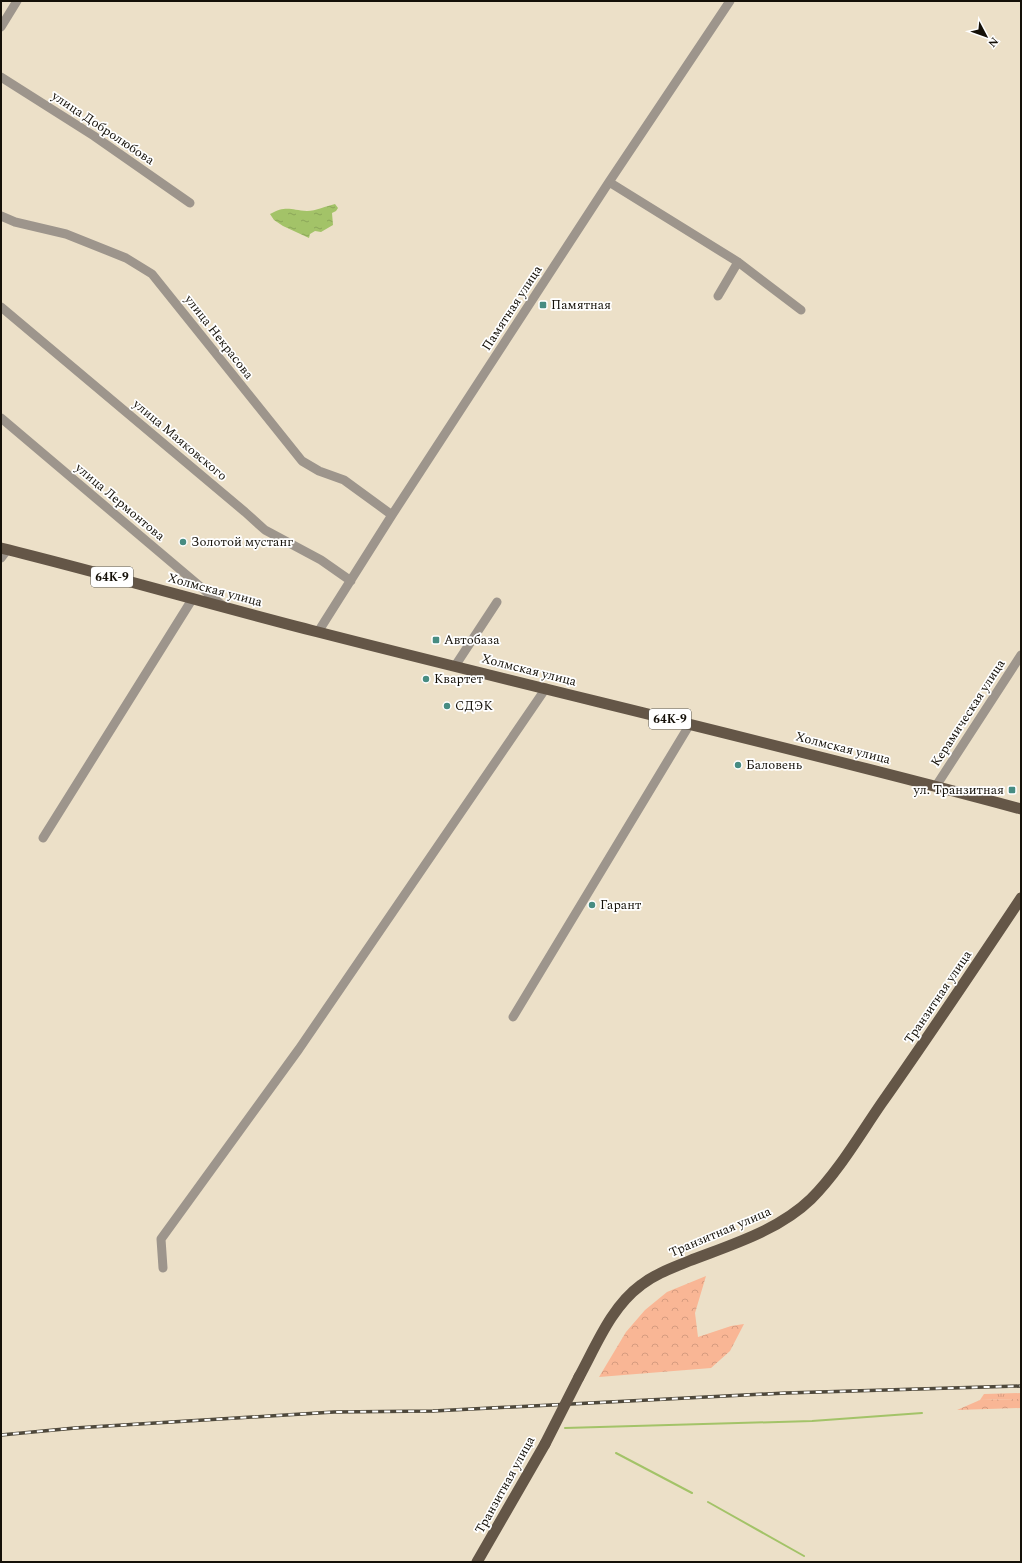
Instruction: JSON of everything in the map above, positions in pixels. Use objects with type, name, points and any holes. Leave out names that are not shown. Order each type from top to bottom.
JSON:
[{"type":"main road","name":"Холмская улица","points":[[3,552],[222,605],[318,632],[690,724],[1021,809]]},
{"type":"main road","name":"Транзитная улица","points":[[477,1562],[545,1444],[579,1377],[609,1323],[624,1301],[640,1285],[665,1270],[758,1234],[785,1220],[811,1199],[835,1170],[931,1034],[1021,898]]},
{"type":"street","points":[[1,27],[17,1]]},
{"type":"street","name":"Памятная улица","points":[[318,632],[392,515],[609,182],[730,1]]},
{"type":"street","name":"улица Добролюбова","points":[[1,77],[94,136],[190,203]]},
{"type":"street","points":[[609,182],[738,262],[801,310]]},
{"type":"street","name":"улица Некрасова","points":[[1,216],[15,222],[66,234],[126,258],[152,274],[302,461],[319,471],[344,480],[392,515]]},
{"type":"street","points":[[718,296],[738,262]]},
{"type":"street","name":"улица Маяковского","points":[[1,307],[265,530],[322,560],[351,581]]},
{"type":"street","name":"улица Лермонтова","points":[[1,418],[222,605]]},
{"type":"street","points":[[43,838],[193,598]]},
{"type":"street","points":[[455,666],[497,602]]},
{"type":"street","name":"Керамическая улица","points":[[936,786],[1019,661]]},
{"type":"street","points":[[163,1268],[161,1239],[299,1049],[546,688]]},
{"type":"street","points":[[513,1017],[690,724]]},
{"type":"green space","points":[[706,1276],[695,1313],[698,1337],[731,1326],[744,1324],[730,1351],[711,1368],[599,1377],[626,1332],[645,1310],[667,1292]]},
{"type":"green space","points":[[1021,1393],[1021,1399],[980,1400],[984,1394]]},
{"type":"green space","points":[[1021,1399],[1021,1408],[957,1410],[980,1400]]},
{"type":"water","points":[[335,204],[338,208],[332,213],[333,225],[321,232],[315,231],[310,234],[309,238],[283,226],[274,220],[270,214],[285,209],[310,211]]},
{"type":"waterway","points":[[565,1428],[812,1421],[922,1413]]},
{"type":"waterway","points":[[616,1453],[692,1493]]},
{"type":"waterway","points":[[708,1502],[804,1556]]},
{"type":"railway","points":[[1,1435],[75,1428],[334,1412],[433,1411],[786,1393],[1021,1386]]},
{"type":"place","name":"Памятная","points":[[543,305]]},
{"type":"place","name":"Золотой мустанг","points":[[183,542]]},
{"type":"place","name":"Автобаза","points":[[436,640]]},
{"type":"place","name":"Квартет","points":[[426,679]]},
{"type":"place","name":"СДЭК","points":[[447,706]]},
{"type":"place","name":"Баловень","points":[[738,765]]},
{"type":"place","name":"ул. Транзитная","points":[[1012,790]]},
{"type":"place","name":"Гарант","points":[[592,905]]}]
